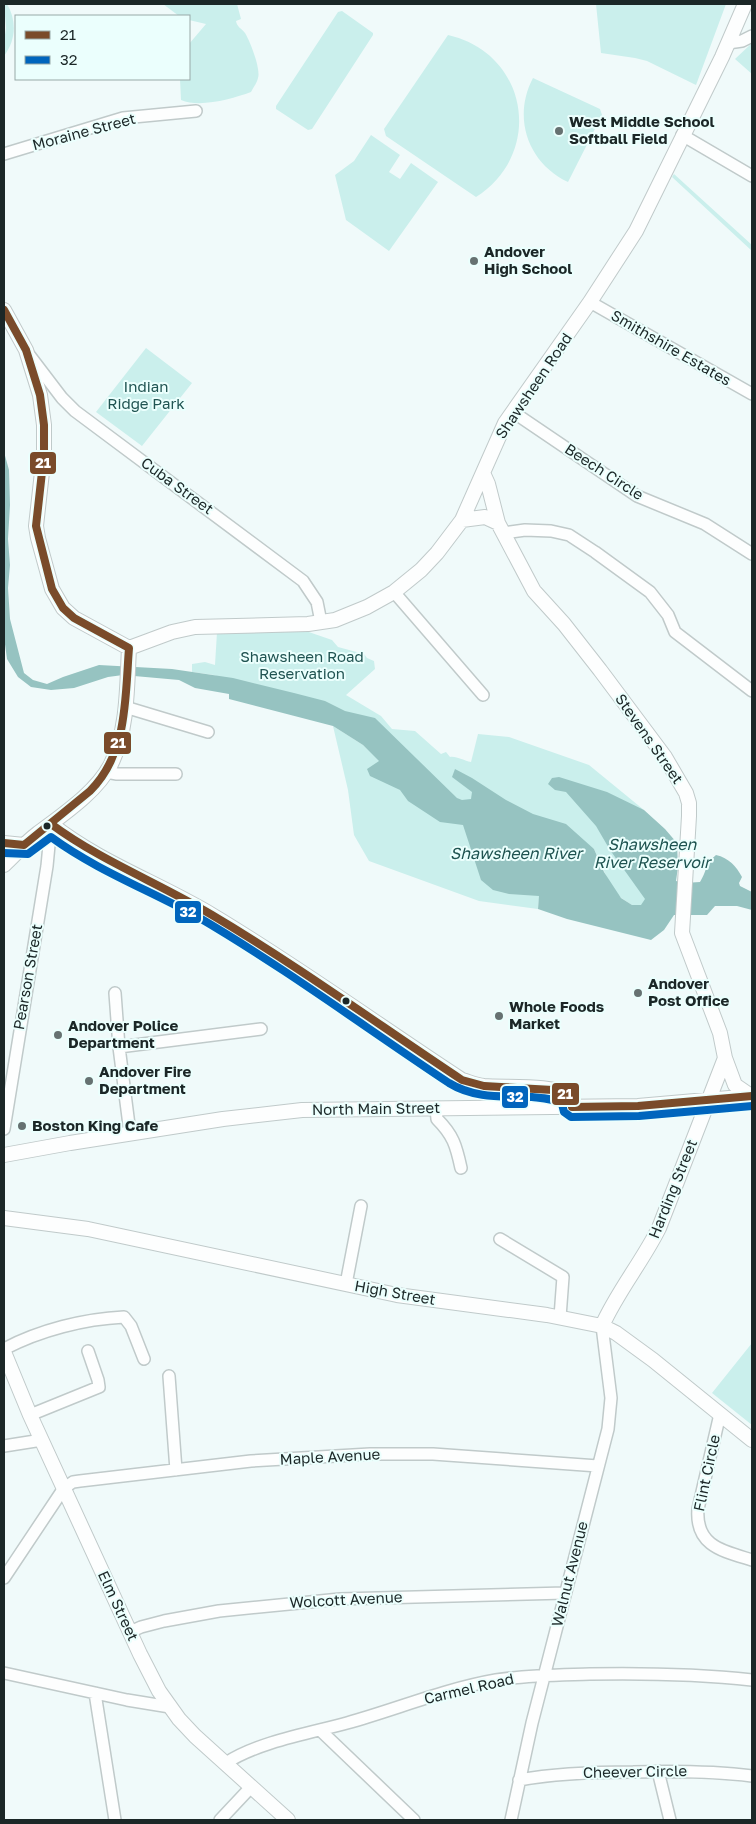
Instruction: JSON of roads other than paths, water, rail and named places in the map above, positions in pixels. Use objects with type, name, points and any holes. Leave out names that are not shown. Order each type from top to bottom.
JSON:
[{"type":"main road","name":"Shawsheen Road","points":[[128,653],[172,632],[195,627],[321,622],[352,615],[394,592],[421,570],[437,553],[462,520],[500,434],[513,412],[590,302],[646,214],[745,4]]},
{"type":"main road","points":[[4,310],[26,350],[40,395],[44,425],[44,454],[36,526],[52,589],[63,608],[74,618],[128,653],[125,707],[117,748],[106,772],[90,791],[51,824],[36,834],[4,865]]},
{"type":"main road","name":"Stevens Street","points":[[483,473],[501,528],[534,591],[564,624],[600,670],[665,757],[682,784],[689,803],[682,933],[720,1033],[725,1058],[735,1085],[752,1096]]},
{"type":"main road","points":[[462,520],[485,517],[501,528]]},
{"type":"main road","points":[[51,824],[76,843],[100,857],[179,895],[236,929],[462,1080],[485,1086],[541,1088],[562,1092],[572,1100],[572,1107]]},
{"type":"main road","points":[[4,843],[24,845]]},
{"type":"main road","points":[[708,1100],[725,1058]]},
{"type":"main road","name":"North Main Street","points":[[4,1155],[130,1133],[284,1111],[638,1106],[752,1096]]},
{"type":"main road","name":"Harding Street","points":[[602,1326],[648,1251],[659,1228],[708,1100]]},
{"type":"main road","name":"High Street","points":[[4,1218],[88,1229],[346,1284],[434,1300],[602,1326],[616,1333],[647,1356],[752,1440]]},
{"type":"main road","name":"Elm Street","points":[[4,1350],[30,1414],[150,1675],[170,1707],[195,1736],[288,1820]]},
{"type":"street","points":[[728,43],[742,41],[752,36]]},
{"type":"street","name":"Moraine Street","points":[[4,154],[123,118],[196,111]]},
{"type":"street","points":[[682,135],[752,176]]},
{"type":"street","name":"Smithshire Estates","points":[[590,302],[752,394]]},
{"type":"street","name":"Cuba Street","points":[[26,350],[62,398],[75,411],[303,581],[317,602],[321,622]]},
{"type":"street","name":"Beech Circle","points":[[513,412],[637,496],[705,524],[752,554]]},
{"type":"street","points":[[501,528],[551,531],[569,536],[595,552],[650,592],[668,615],[675,632],[752,691]]},
{"type":"street","points":[[394,592],[482,695]]},
{"type":"street","points":[[125,707],[208,732]]},
{"type":"street","points":[[106,772],[117,774],[176,774]]},
{"type":"street","name":"Pearson Street","points":[[4,1130],[48,866],[51,824]]},
{"type":"street","points":[[115,993],[119,1047],[130,1133]]},
{"type":"street","points":[[119,1047],[261,1029]]},
{"type":"street","points":[[432,1108],[437,1118],[449,1131],[456,1146],[460,1168]]},
{"type":"street","points":[[346,1284],[361,1206]]},
{"type":"street","points":[[500,1238],[563,1277],[560,1318]]},
{"type":"street","points":[[4,1350],[36,1334],[104,1318],[124,1317],[131,1326],[144,1359]]},
{"type":"street","name":"Walnut Avenue","points":[[511,1820],[544,1675],[608,1429],[611,1398],[602,1326]]},
{"type":"street","points":[[30,1414],[99,1387],[88,1350]]},
{"type":"street","points":[[168,1376],[176,1470]]},
{"type":"street","name":"Flint Circle","points":[[720,1414],[698,1509],[698,1528],[714,1546],[752,1560]]},
{"type":"street","points":[[4,1446],[42,1440]]},
{"type":"street","name":"Maple Avenue","points":[[64,1488],[73,1482],[86,1480],[300,1457],[379,1454],[441,1455],[598,1466]]},
{"type":"street","points":[[4,1578],[64,1488]]},
{"type":"street","name":"Wolcott Avenue","points":[[130,1632],[164,1621],[219,1611],[340,1599],[565,1593]]},
{"type":"street","points":[[4,1673],[170,1707]]},
{"type":"street","name":"Carmel Road","points":[[226,1763],[235,1757],[258,1748],[466,1687],[496,1680],[544,1675],[682,1674],[752,1680]]},
{"type":"street","points":[[95,1693],[115,1820]]},
{"type":"street","points":[[320,1730],[414,1820]]},
{"type":"street","points":[[658,1771],[670,1820]]},
{"type":"street","name":"Cheever Circle","points":[[519,1780],[568,1773],[658,1771],[721,1772],[752,1776]]},
{"type":"street","points":[[220,1820],[252,1787]]},
{"type":"water","name":"Shawsheen River","points":[[4,452],[9,470],[10,505],[8,539],[10,565],[8,588],[10,619],[24,673],[33,680],[47,684],[99,665],[172,669],[233,678],[325,701],[345,711],[375,718],[457,798],[462,800],[471,799],[472,792],[452,777],[455,769],[533,814],[566,824],[594,849],[604,872],[621,898],[632,905],[641,905],[645,899],[610,850],[596,826],[566,792],[555,790],[548,784],[552,778],[559,777],[607,792],[644,810],[677,843],[678,867],[676,881],[684,883],[700,882],[712,858],[716,855],[728,860],[735,866],[742,877],[739,883],[740,886],[752,892],[752,910],[737,906],[715,906],[707,915],[674,915],[664,930],[651,940],[567,919],[538,909],[539,896],[509,894],[493,890],[481,880],[463,825],[440,822],[408,801],[400,790],[370,776],[367,769],[379,761],[363,745],[333,726],[229,699],[229,694],[195,688],[179,680],[123,675],[108,677],[74,688],[51,690],[31,687],[18,677],[7,659],[4,637]]},
{"type":"place","name":"West Middle School Softball Field","points":[[559,131]]},
{"type":"place","name":"Andover High School","points":[[474,261]]},
{"type":"place","name":"Andover Post Office","points":[[638,993]]},
{"type":"place","name":"Whole Foods Market","points":[[499,1016]]},
{"type":"place","name":"Andover Police Department","points":[[58,1035]]},
{"type":"place","name":"Andover Fire Department","points":[[89,1081]]},
{"type":"place","name":"Boston King Cafe","points":[[22,1126]]},
{"type":"park label","name":"Indian Ridge Park","points":[[146,396]]},
{"type":"park label","name":"Shawsheen Road Reservation","points":[[302,666]]},
{"type":"water label","name":"Shawsheen River Reservoir","points":[[652,853]]}]
